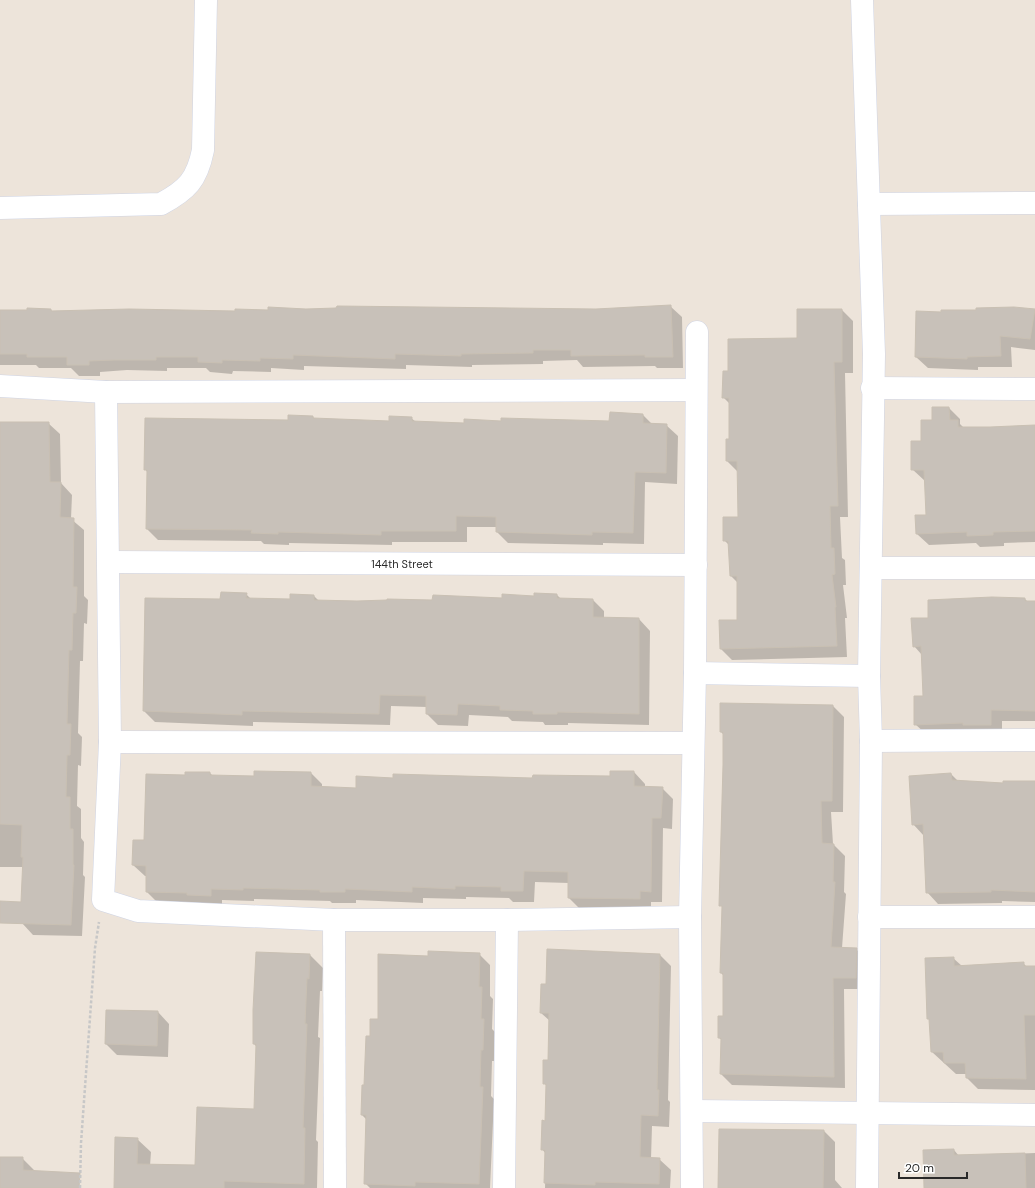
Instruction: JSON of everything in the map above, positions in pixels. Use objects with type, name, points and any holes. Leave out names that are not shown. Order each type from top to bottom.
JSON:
[{"type":"street","points":[[0,208],[161,204],[183,192],[200,167],[202,150],[206,0]]},
{"type":"street","points":[[862,0],[874,354],[872,388],[869,676],[871,740],[867,1188]]},
{"type":"street","points":[[869,204],[1035,203]]},
{"type":"street","points":[[692,1188],[693,1111],[690,917],[692,743],[695,673],[697,332]]},
{"type":"street","points":[[0,386],[106,392],[696,390]]},
{"type":"street","points":[[872,388],[1035,389]]},
{"type":"street","points":[[106,392],[110,742],[103,900],[138,911],[334,920],[507,920],[690,917]]},
{"type":"street","name":"144th Street","points":[[109,562],[696,565]]},
{"type":"street","points":[[871,568],[1035,568]]},
{"type":"street","points":[[695,673],[869,676]]},
{"type":"street","points":[[871,740],[1035,740]]},
{"type":"street","points":[[110,742],[692,743]]},
{"type":"street","points":[[869,918],[1035,917]]},
{"type":"street","points":[[334,920],[335,1188]]},
{"type":"street","points":[[504,1188],[507,920]]},
{"type":"street","points":[[693,1111],[1035,1115]]},
{"type":"path","points":[[80,1188],[81,1143],[95,948],[103,900]]},
{"type":"building","points":[[671,305],[673,357],[645,357],[645,355],[571,356],[571,350],[533,350],[533,353],[461,354],[461,356],[395,354],[395,359],[293,355],[293,359],[260,358],[260,361],[222,360],[222,363],[198,362],[198,357],[156,357],[156,360],[89,361],[89,365],[67,365],[67,357],[27,357],[27,354],[0,354],[0,310],[27,310],[27,308],[51,309],[51,311],[129,309],[235,311],[235,309],[268,310],[268,307],[306,309],[336,308],[337,306],[596,309]]},
{"type":"building","points":[[1014,307],[1035,309],[1030,339],[1000,336],[1001,356],[967,357],[967,359],[915,357],[916,311],[941,312],[941,310],[976,310],[976,308]]},
{"type":"building","points":[[797,309],[842,309],[842,362],[834,362],[838,506],[830,506],[831,548],[834,548],[835,574],[832,575],[836,607],[837,646],[720,649],[719,620],[737,620],[737,576],[730,576],[728,541],[723,541],[723,517],[738,517],[737,461],[726,461],[726,439],[729,439],[729,398],[722,398],[723,371],[728,371],[728,339],[797,338]]},
{"type":"building","points":[[932,407],[949,407],[950,420],[958,420],[958,427],[1035,425],[1035,531],[993,532],[993,535],[967,536],[967,532],[916,534],[915,515],[926,515],[924,470],[911,470],[911,441],[921,441],[921,420],[932,420]]},
{"type":"building","points":[[610,412],[643,414],[643,423],[667,424],[666,473],[635,472],[633,533],[592,532],[592,535],[496,532],[496,517],[456,516],[456,531],[381,531],[381,535],[278,532],[278,534],[251,533],[252,530],[146,529],[147,470],[144,470],[145,418],[288,420],[288,415],[313,416],[313,418],[389,421],[389,416],[412,417],[412,421],[464,423],[464,419],[501,421],[501,418],[609,421]]},
{"type":"building","points":[[0,422],[49,422],[50,482],[61,482],[60,517],[74,518],[73,587],[77,587],[76,613],[73,613],[72,650],[69,650],[67,724],[71,724],[70,755],[67,755],[66,797],[70,797],[70,829],[73,829],[74,865],[71,925],[0,923],[0,901],[21,902],[23,857],[21,857],[22,825],[0,824]]},
{"type":"building","points":[[221,592],[247,593],[246,598],[290,599],[290,594],[314,595],[314,600],[357,601],[387,599],[432,600],[433,595],[502,598],[502,594],[534,596],[534,593],[557,594],[557,598],[593,599],[593,617],[639,618],[639,714],[557,712],[557,714],[533,714],[533,711],[500,710],[500,706],[458,704],[457,715],[426,714],[426,696],[380,695],[379,714],[242,711],[242,715],[143,711],[145,598],[220,599]]},
{"type":"building","points":[[992,597],[1025,598],[1025,601],[1035,601],[1035,711],[991,710],[991,725],[963,725],[963,723],[914,725],[914,696],[923,696],[921,646],[913,647],[911,618],[928,618],[928,600]]},
{"type":"building","points":[[720,703],[833,705],[832,801],[821,801],[822,843],[834,844],[833,882],[835,882],[831,947],[857,948],[856,978],[833,978],[834,1077],[720,1074],[721,1038],[718,1038],[718,1016],[723,1016],[723,973],[720,973],[722,906],[719,906],[723,732],[720,732]]},
{"type":"building","points":[[254,771],[311,772],[311,786],[356,788],[356,776],[393,778],[393,774],[532,778],[533,775],[610,776],[610,771],[634,771],[634,786],[663,787],[661,818],[652,818],[651,892],[640,891],[640,899],[568,898],[568,872],[524,871],[523,891],[501,891],[501,887],[455,886],[455,889],[412,887],[412,892],[345,889],[345,892],[320,892],[320,890],[243,888],[243,890],[211,889],[211,896],[187,895],[187,893],[146,892],[146,866],[132,865],[133,840],[144,840],[146,774],[185,775],[185,772],[210,772],[210,775],[254,776]]},
{"type":"building","points":[[951,773],[952,780],[1003,783],[1003,781],[1035,781],[1035,892],[991,890],[991,892],[926,893],[923,824],[912,825],[909,776]]},
{"type":"building","points":[[547,949],[660,954],[657,1090],[659,1090],[658,1116],[641,1115],[640,1157],[660,1158],[659,1184],[595,1182],[595,1185],[544,1183],[545,1150],[541,1150],[542,1120],[545,1121],[546,1084],[543,1084],[543,1060],[548,1060],[549,1013],[540,1013],[541,984],[546,984]]},
{"type":"building","points":[[428,951],[480,953],[479,987],[482,987],[481,1019],[484,1019],[483,1050],[481,1050],[480,1087],[483,1087],[479,1184],[415,1182],[415,1186],[364,1184],[366,1115],[361,1115],[362,1085],[364,1085],[366,1036],[370,1036],[370,1019],[378,1019],[378,954],[428,956]]},
{"type":"building","points":[[256,952],[310,954],[309,979],[307,978],[305,1024],[307,1024],[303,1128],[305,1128],[304,1184],[224,1181],[224,1188],[114,1188],[115,1137],[138,1138],[137,1164],[195,1165],[197,1107],[254,1109],[256,1044],[253,1044],[253,1010]]},
{"type":"building","points":[[954,957],[954,966],[1024,962],[1024,966],[1035,966],[1035,1015],[1024,1015],[1026,1079],[966,1078],[965,1063],[944,1063],[943,1052],[931,1052],[929,1019],[927,1019],[925,958]]},
{"type":"building","points":[[106,1010],[158,1011],[157,1046],[105,1044]]},
{"type":"building","points":[[719,1129],[824,1130],[823,1188],[718,1188]]},
{"type":"building","points":[[954,1149],[954,1155],[1025,1153],[1026,1188],[924,1188],[923,1150]]},
{"type":"building","points":[[0,1157],[23,1157],[23,1170],[80,1173],[79,1188],[0,1188]]}]
